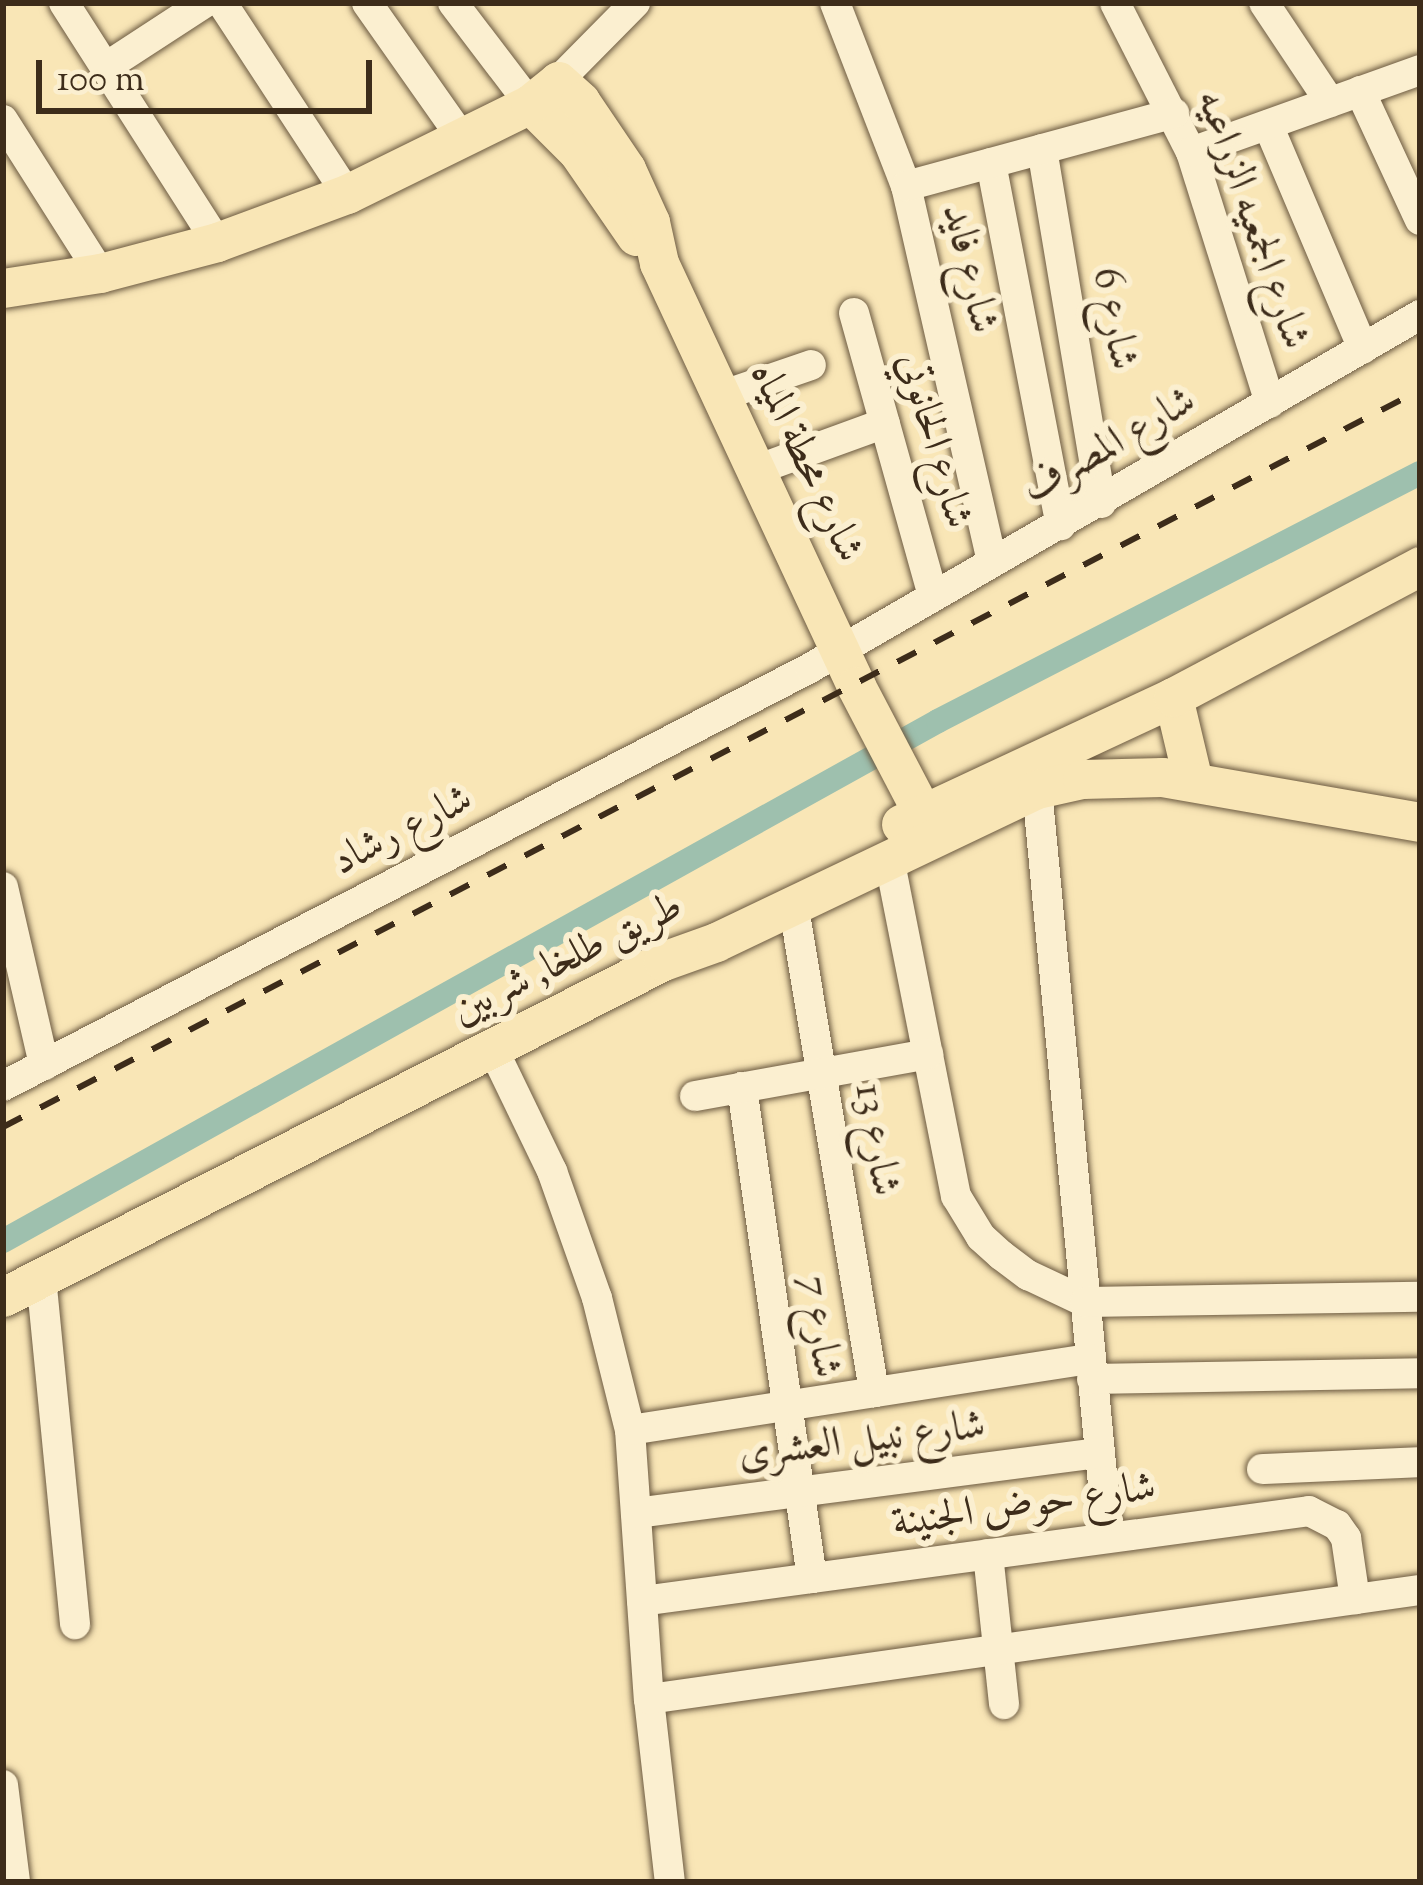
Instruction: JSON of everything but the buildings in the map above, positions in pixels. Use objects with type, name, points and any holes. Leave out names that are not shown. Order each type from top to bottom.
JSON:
[{"type":"main road","points":[[3,288],[100,273],[217,242],[347,194],[544,93]]},
{"type":"main road","name":"شارع محطة المياه","points":[[544,93],[580,101],[626,169],[650,222],[659,263],[865,704],[915,799]]},
{"type":"main road","points":[[663,961],[915,799],[1173,697],[1420,566]]},
{"type":"main road","points":[[1173,697],[1193,781]]},
{"type":"main road","name":"طريق طلخا, شربين","points":[[3,1297],[663,961],[716,942],[1036,789],[1125,776],[1193,781],[1420,822]]},
{"type":"street","points":[[64,3],[217,242]]},
{"type":"street","points":[[106,67],[204,3]]},
{"type":"street","points":[[222,3],[347,194]]},
{"type":"street","points":[[367,3],[462,138]]},
{"type":"street","points":[[453,3],[544,93],[602,17],[634,3]]},
{"type":"street","name":"شارع فايد","points":[[835,3],[906,186],[992,561]]},
{"type":"street","name":"شارع الجمعيه الزراعيه","points":[[1115,3],[1191,152],[1270,404]]},
{"type":"street","points":[[1264,3],[1330,102]]},
{"type":"street","points":[[1191,152],[1420,70]]},
{"type":"street","points":[[1360,92],[1420,220]]},
{"type":"street","points":[[906,186],[1174,113]]},
{"type":"street","points":[[3,120],[100,273]]},
{"type":"street","points":[[1268,124],[1363,349]]},
{"type":"street","name":"شارع 6","points":[[1042,149],[1101,503]]},
{"type":"street","points":[[991,163],[1061,525]]},
{"type":"street","name":"شارع الحانوتي","points":[[854,313],[932,593]]},
{"type":"street","name":"شارع المصرف","points":[[840,650],[1420,315]]},
{"type":"street","points":[[721,396],[811,365]]},
{"type":"street","points":[[755,470],[885,423]]},
{"type":"street","name":"شارع رشاد","points":[[3,1086],[840,650]]},
{"type":"street","points":[[1036,789],[1108,1538]]},
{"type":"street","points":[[889,858],[956,1196],[982,1237],[1028,1275],[1085,1302],[1420,1297]]},
{"type":"street","points":[[3,887],[44,1064]]},
{"type":"street","name":"شارع 13","points":[[793,902],[874,1392]]},
{"type":"street","points":[[493,1049],[559,1192],[597,1298],[630,1430],[649,1699],[670,1882]]},
{"type":"street","points":[[695,1096],[928,1054]]},
{"type":"street","name":"شارع 7","points":[[742,1087],[812,1578]]},
{"type":"street","points":[[41,1277],[75,1624]]},
{"type":"street","points":[[630,1430],[874,1392],[1091,1369],[1420,1372]]},
{"type":"street","name":"شارع نبيل العشرى","points":[[636,1513],[1099,1454]]},
{"type":"street","points":[[1262,1469],[1420,1462]]},
{"type":"street","name":"شارع حوض الجنينة","points":[[642,1601],[1310,1511],[1337,1525],[1346,1538],[1355,1600]]},
{"type":"street","points":[[988,1554],[1004,1704]]},
{"type":"street","points":[[649,1699],[1420,1590]]},
{"type":"street","points":[[4,1804],[16,1882]]},
{"type":"waterway","points":[[3,1241],[938,721],[1420,473]]},
{"type":"railway","points":[[3,1127],[1420,390]]}]
